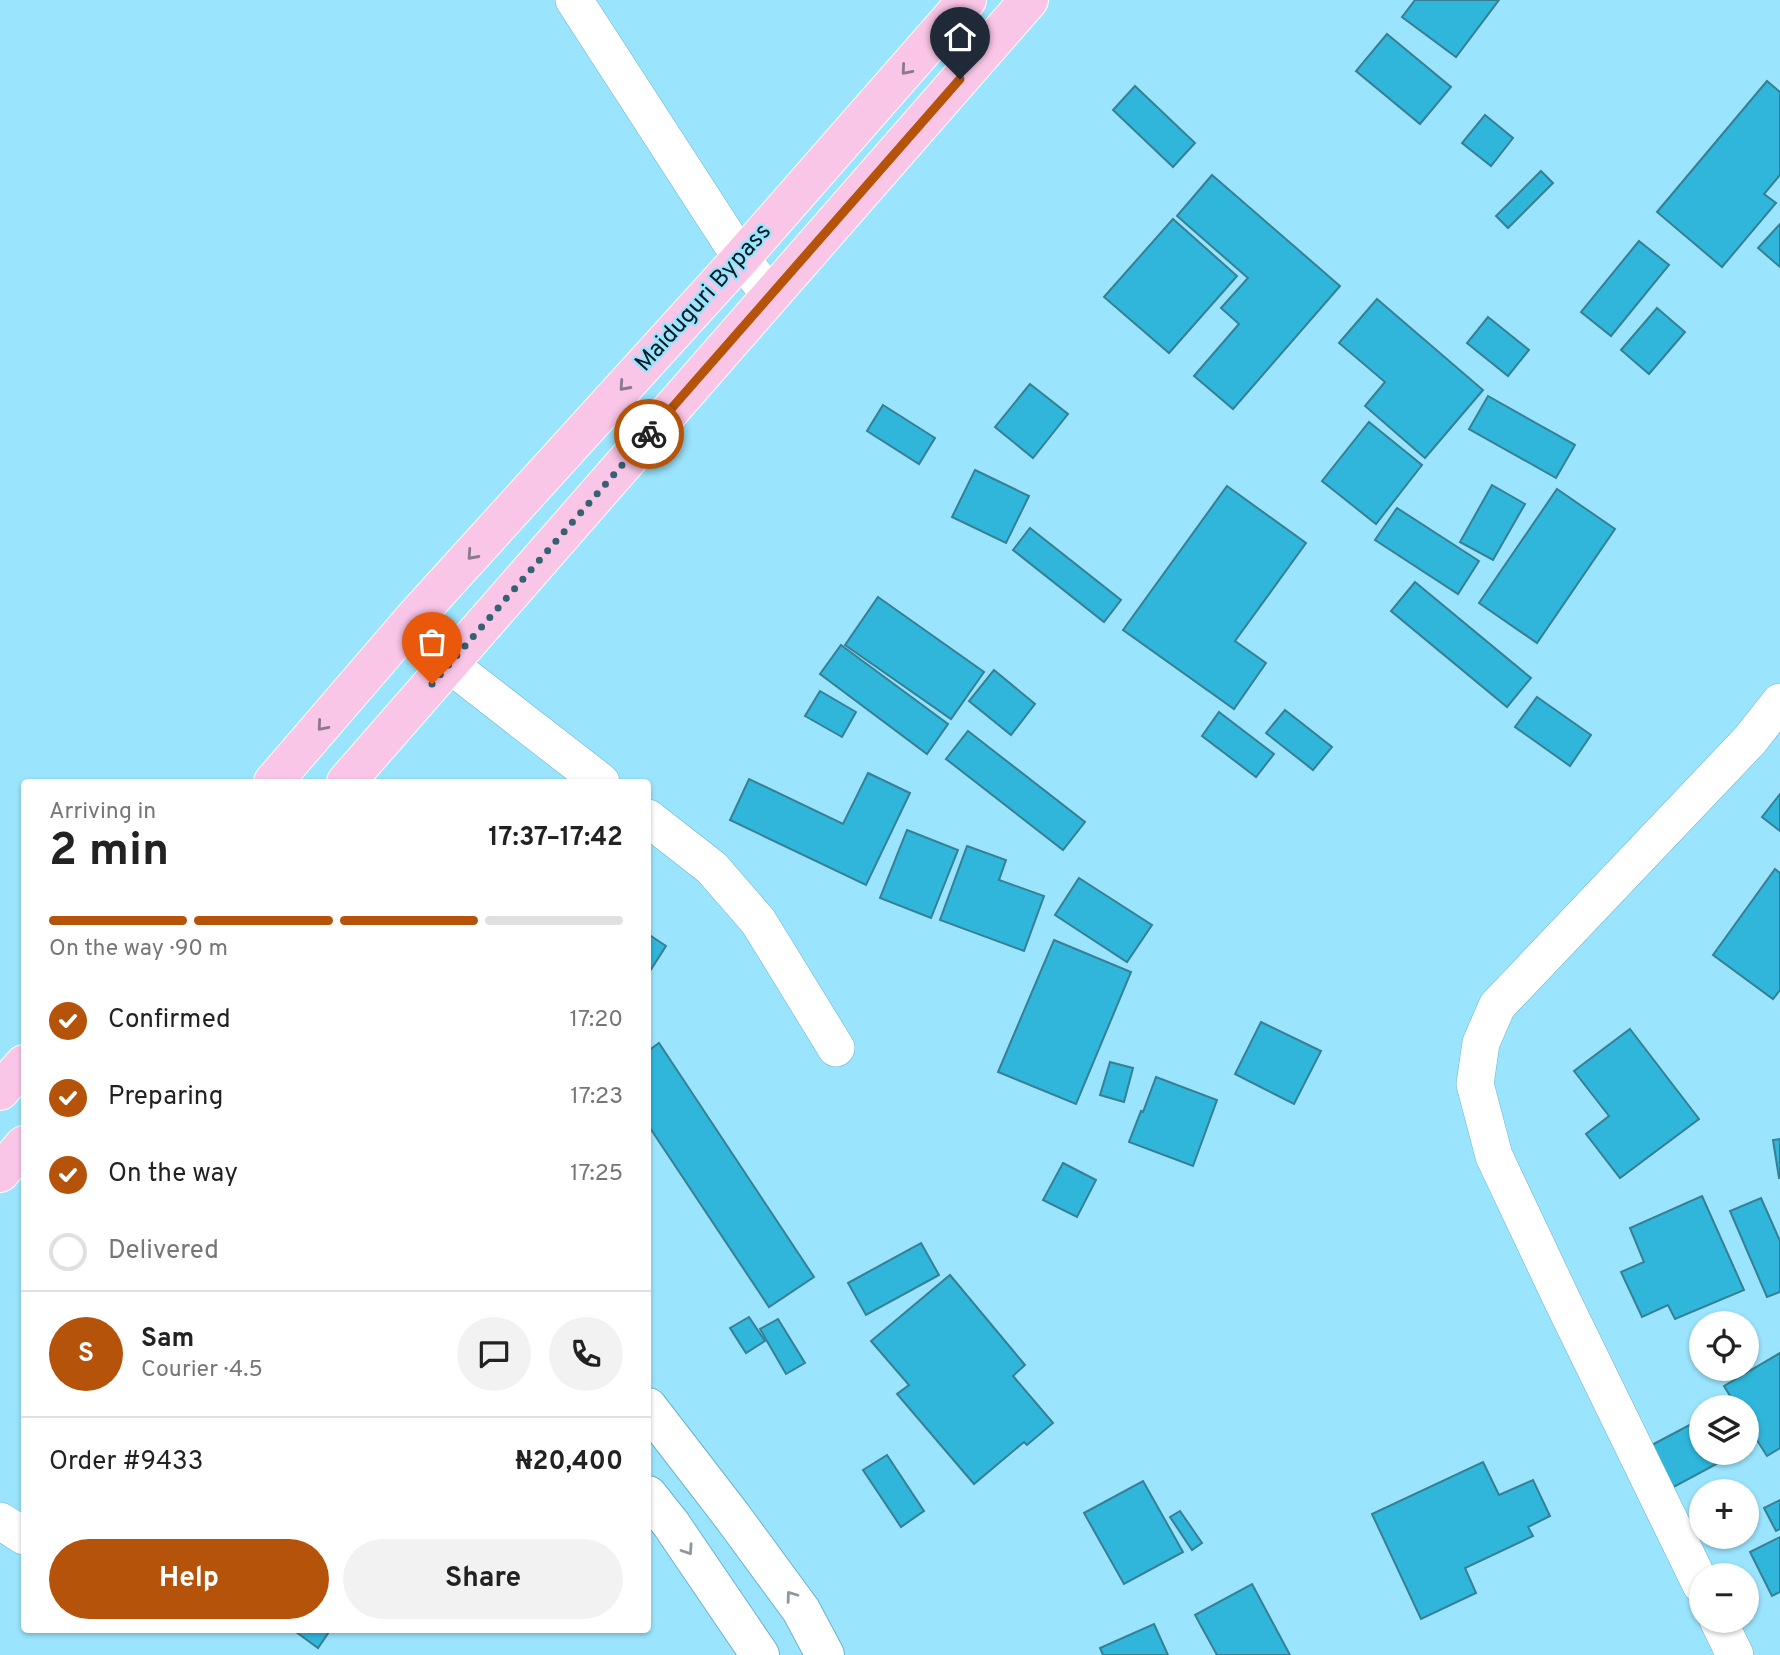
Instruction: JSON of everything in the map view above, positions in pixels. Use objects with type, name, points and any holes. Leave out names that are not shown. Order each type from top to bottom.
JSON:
[{"type":"highway","name":"Maiduguri Bypass","points":[[276,779],[415,617],[741,258],[967,0]]},
{"type":"highway","name":"Maiduguri Bypass","points":[[355,776],[769,295],[1029,0]]},
{"type":"highway","points":[[0,1091],[21,1067]]},
{"type":"highway","points":[[0,1173],[21,1148]]},
{"type":"street","points":[[574,0],[741,258],[769,295]]},
{"type":"street","points":[[449,664],[597,779]]},
{"type":"street","points":[[1690,1563],[1494,1156],[1475,1084],[1482,1043],[1497,1006],[1750,740],[1780,702]]},
{"type":"street","points":[[651,820],[712,868],[758,921],[836,1048]]},
{"type":"street","points":[[651,1411],[802,1610],[825,1655]]},
{"type":"street","points":[[651,1499],[760,1655]]},
{"type":"street","points":[[0,1521],[21,1534]]},
{"type":"street","points":[[711,1583],[757,1549]]},
{"type":"street","points":[[1724,1633],[1735,1655]]},
{"type":"building","points":[[1415,0],[1499,0],[1456,57],[1402,17]]},
{"type":"building","points":[[1387,34],[1451,87],[1420,124],[1356,71]]},
{"type":"building","points":[[1767,81],[1780,92],[1780,175],[1764,194],[1776,203],[1722,267],[1657,212]]},
{"type":"building","points":[[1135,86],[1195,143],[1173,167],[1113,110]]},
{"type":"building","points":[[1485,115],[1513,138],[1491,166],[1462,143]]},
{"type":"building","points":[[1541,171],[1553,183],[1508,228],[1496,216]]},
{"type":"building","points":[[1212,175],[1340,286],[1233,409],[1194,376],[1239,324],[1221,308],[1248,278],[1177,216]]},
{"type":"building","points":[[1173,219],[1237,276],[1169,353],[1104,297]]},
{"type":"building","points":[[1780,224],[1780,267],[1758,248]]},
{"type":"building","points":[[1639,241],[1669,265],[1611,336],[1581,312]]},
{"type":"building","points":[[1377,299],[1483,390],[1425,458],[1365,406],[1385,382],[1339,343]]},
{"type":"building","points":[[1657,308],[1685,332],[1649,374],[1621,350]]},
{"type":"building","points":[[1488,317],[1529,350],[1508,376],[1467,343]]},
{"type":"building","points":[[1030,384],[1068,414],[1033,458],[995,427]]},
{"type":"building","points":[[1488,396],[1575,445],[1556,478],[1469,429]]},
{"type":"building","points":[[883,405],[935,438],[919,464],[867,431]]},
{"type":"building","points":[[1369,422],[1422,465],[1376,524],[1322,481]]},
{"type":"building","points":[[975,470],[1029,496],[1006,543],[952,517]]},
{"type":"building","points":[[1492,485],[1525,504],[1493,560],[1460,542]]},
{"type":"building","points":[[1227,486],[1306,543],[1235,641],[1266,663],[1234,709],[1123,630]]},
{"type":"building","points":[[1557,489],[1615,529],[1537,643],[1479,603]]},
{"type":"building","points":[[1397,508],[1479,561],[1458,594],[1375,540]]},
{"type":"building","points":[[1030,528],[1121,600],[1104,622],[1013,550]]},
{"type":"building","points":[[1415,582],[1531,678],[1507,707],[1391,611]]},
{"type":"building","points":[[878,597],[984,672],[951,719],[845,645]]},
{"type":"building","points":[[841,645],[948,724],[927,754],[820,674]]},
{"type":"building","points":[[994,670],[1035,704],[1011,735],[969,701]]},
{"type":"building","points":[[820,691],[856,712],[842,737],[805,716]]},
{"type":"building","points":[[1537,697],[1591,735],[1570,766],[1515,727]]},
{"type":"building","points":[[1285,710],[1332,747],[1313,770],[1266,733]]},
{"type":"building","points":[[1219,712],[1274,754],[1256,777],[1202,736]]},
{"type":"building","points":[[968,731],[1085,822],[1063,850],[946,759]]},
{"type":"building","points":[[868,773],[910,793],[866,885],[730,820],[749,779],[843,824]]},
{"type":"building","points":[[1780,794],[1780,831],[1762,817]]},
{"type":"building","points":[[907,830],[958,850],[931,918],[880,898]]},
{"type":"building","points":[[967,846],[1006,860],[999,880],[1044,896],[1024,951],[940,920]]},
{"type":"building","points":[[1775,869],[1780,873],[1780,990],[1773,999],[1713,955]]},
{"type":"building","points":[[1079,878],[1152,925],[1127,962],[1055,915]]},
{"type":"building","points":[[651,936],[666,946],[651,969]]},
{"type":"building","points":[[1054,940],[1131,972],[1076,1104],[998,1072]]},
{"type":"building","points":[[1261,1022],[1321,1051],[1294,1104],[1235,1074]]},
{"type":"building","points":[[1630,1029],[1699,1119],[1620,1178],[1586,1134],[1609,1116],[1574,1071]]},
{"type":"building","points":[[659,1043],[814,1277],[769,1307],[651,1130],[651,1049]]},
{"type":"building","points":[[1110,1062],[1133,1068],[1124,1102],[1100,1095]]},
{"type":"building","points":[[1156,1077],[1217,1100],[1193,1166],[1129,1142]]},
{"type":"building","points":[[1780,1139],[1780,1178],[1779,1178],[1773,1140]]},
{"type":"building","points":[[1063,1163],[1096,1180],[1077,1217],[1043,1200]]},
{"type":"building","points":[[1702,1196],[1744,1290],[1675,1319],[1668,1305],[1642,1317],[1621,1272],[1644,1262],[1630,1228]]},
{"type":"building","points":[[1761,1198],[1780,1241],[1780,1292],[1767,1297],[1730,1211]]},
{"type":"building","points":[[921,1243],[939,1275],[866,1315],[848,1283]]},
{"type":"building","points":[[950,1275],[1025,1365],[1013,1376],[1053,1423],[1027,1445],[1024,1442],[974,1484],[897,1394],[909,1385],[871,1341]]},
{"type":"building","points":[[749,1317],[765,1341],[746,1353],[730,1328]]},
{"type":"building","points":[[778,1319],[805,1363],[786,1374],[760,1329]]},
{"type":"building","points":[[1780,1353],[1780,1448],[1767,1456],[1759,1443],[1759,1395],[1730,1395],[1724,1386],[1732,1381],[1759,1381],[1759,1365]]},
{"type":"building","points":[[1689,1425],[1689,1465],[1715,1465],[1670,1489],[1648,1447]]},
{"type":"building","points":[[887,1455],[924,1511],[901,1527],[863,1470]]},
{"type":"building","points":[[1483,1462],[1499,1495],[1533,1480],[1550,1516],[1528,1527],[1533,1536],[1465,1568],[1476,1593],[1421,1619],[1372,1514]]},
{"type":"building","points":[[1143,1481],[1183,1552],[1124,1584],[1084,1513]]},
{"type":"building","points":[[1780,1500],[1780,1529],[1776,1531],[1764,1508]]},
{"type":"building","points":[[1180,1511],[1202,1543],[1192,1550],[1170,1517]]},
{"type":"building","points":[[1780,1537],[1780,1592],[1772,1596],[1759,1570],[1759,1563],[1756,1563],[1750,1552]]},
{"type":"building","points":[[1252,1584],[1290,1655],[1217,1655],[1195,1615]]},
{"type":"building","points":[[1154,1624],[1168,1655],[1103,1655],[1100,1648]]},
{"type":"building","points":[[297,1633],[328,1633],[318,1648]]},
{"type":"way so far","points":[[432,684],[649,434]]},
{"type":"route","points":[[649,434],[960,79]]}]
